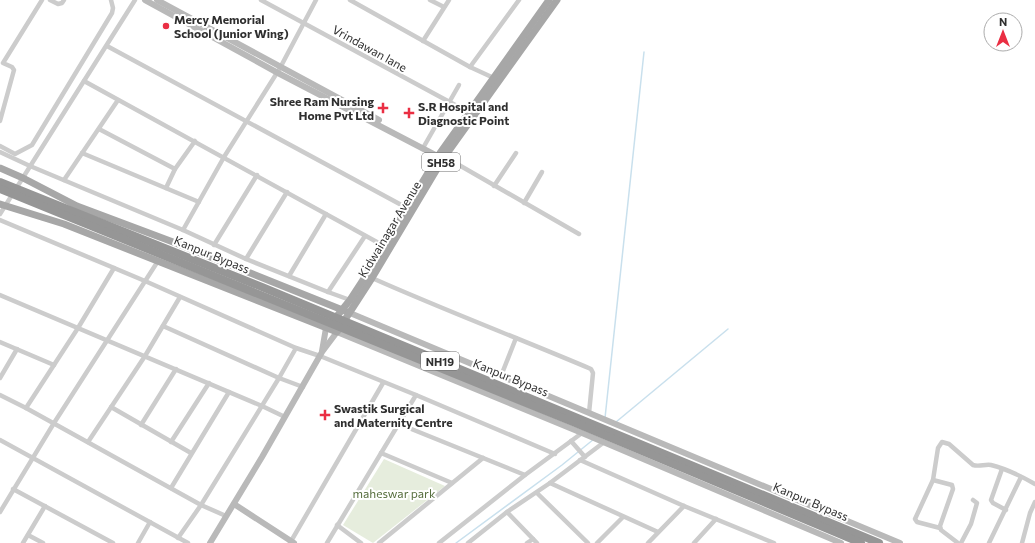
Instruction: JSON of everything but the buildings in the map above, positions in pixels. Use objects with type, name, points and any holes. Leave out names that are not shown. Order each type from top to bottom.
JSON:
[{"type":"highway","name":"Kanpur Bypass","points":[[0,182],[262,287],[879,543]]},
{"type":"highway","name":"Kanpur Bypass","points":[[0,189],[573,422],[861,543]]},
{"type":"main road","points":[[145,0],[452,161]]},
{"type":"main road","points":[[157,0],[279,70]]},
{"type":"main road","name":"Kidwainagar Avenue","points":[[337,332],[372,278],[407,208],[470,113],[497,80],[549,0]]},
{"type":"main road","name":"Kidwainagar Avenue","points":[[326,328],[350,300],[387,247],[442,156],[557,0]]},
{"type":"main road","points":[[0,168],[23,178],[77,206],[173,242],[350,313],[900,543]]},
{"type":"main road","points":[[3,206],[64,224],[337,332],[584,434],[841,543]]},
{"type":"main road","points":[[321,354],[326,328]]},
{"type":"main road","points":[[210,543],[262,457],[321,354],[337,332]]},
{"type":"main road","points":[[234,504],[292,542]]},
{"type":"street","points":[[0,121],[14,70],[12,67],[1,62],[42,0]]},
{"type":"street","points":[[50,0],[58,4],[62,3],[64,0]]},
{"type":"street","points":[[0,146],[15,154],[32,145],[112,13],[112,0]]},
{"type":"street","points":[[0,214],[3,206],[23,178],[135,0]]},
{"type":"street","name":"Vrindawan lane","points":[[261,0],[470,113]]},
{"type":"street","points":[[183,230],[224,157],[279,70],[316,0]]},
{"type":"street","points":[[350,0],[470,67],[497,80]]},
{"type":"street","points":[[430,0],[444,7]]},
{"type":"street","points":[[423,41],[449,0]]},
{"type":"street","points":[[470,67],[520,0]]},
{"type":"street","points":[[107,46],[407,208]]},
{"type":"street","points":[[84,81],[387,247]]},
{"type":"street","points":[[423,146],[459,85]]},
{"type":"street","points":[[64,180],[118,100]]},
{"type":"street","points":[[0,102],[5,105]]},
{"type":"street","points":[[99,129],[175,170]]},
{"type":"street","points":[[166,188],[175,170],[195,141]]},
{"type":"street","points":[[0,152],[183,230],[246,259],[350,300]]},
{"type":"street","points":[[82,153],[199,202]]},
{"type":"street","points":[[494,186],[516,153]]},
{"type":"street","points":[[452,161],[580,234]]},
{"type":"street","points":[[524,203],[542,172]]},
{"type":"street","points":[[214,245],[257,175]]},
{"type":"street","points":[[246,259],[287,192]]},
{"type":"street","points":[[289,276],[326,214]]},
{"type":"street","points":[[0,220],[145,281],[296,348],[321,354],[383,383],[416,395],[554,454]]},
{"type":"street","points":[[328,292],[365,236]]},
{"type":"street","points":[[0,512],[54,423],[158,261]]},
{"type":"street","points":[[26,408],[78,328],[114,268]]},
{"type":"street","points":[[372,278],[434,306],[591,369],[593,373],[589,413]]},
{"type":"street","points":[[1,297],[176,369],[285,417]]},
{"type":"street","points":[[88,442],[145,356],[180,297]]},
{"type":"street","points":[[163,326],[279,378],[303,387]]},
{"type":"street","points":[[501,376],[516,338]]},
{"type":"street","points":[[0,342],[54,365]]},
{"type":"street","points":[[179,540],[296,348]]},
{"type":"street","points":[[0,378],[17,349]]},
{"type":"street","points":[[141,424],[176,369]]},
{"type":"street","points":[[292,542],[383,383]]},
{"type":"street","points":[[171,442],[209,384]]},
{"type":"street","points":[[171,488],[229,392]]},
{"type":"street","points":[[0,395],[54,423],[201,505],[226,516]]},
{"type":"street","points":[[327,543],[416,395]]},
{"type":"street","points":[[111,407],[191,453]]},
{"type":"street","points":[[399,424],[526,475]]},
{"type":"street","points":[[439,543],[526,475],[584,434]]},
{"type":"street","points":[[1,441],[33,457],[150,522],[179,540],[188,543]]},
{"type":"street","points":[[468,543],[507,512],[550,484],[585,457],[600,442]]},
{"type":"street","points":[[958,543],[940,528],[917,522],[915,520],[933,480],[938,448],[942,442],[949,444],[973,465],[990,465],[1022,477],[1035,484]]},
{"type":"street","points":[[573,443],[585,457]]},
{"type":"street","points":[[381,453],[452,483]]},
{"type":"street","points":[[378,543],[483,458]]},
{"type":"street","points":[[580,460],[684,506],[774,543]]},
{"type":"street","points":[[1002,469],[991,500],[993,504],[1006,510]]},
{"type":"street","points":[[989,543],[1022,477]]},
{"type":"street","points":[[933,480],[951,484],[953,487],[940,524],[940,528]]},
{"type":"street","points":[[550,484],[658,532]]},
{"type":"street","points":[[13,489],[113,543]]},
{"type":"street","points":[[537,493],[588,543]]},
{"type":"street","points":[[961,543],[971,524],[977,504],[976,501],[973,500]]},
{"type":"street","points":[[1022,543],[1030,513],[1035,502]]},
{"type":"street","points":[[23,543],[45,506]]},
{"type":"street","points":[[648,543],[684,506]]},
{"type":"street","points":[[507,512],[537,543]]},
{"type":"street","points":[[597,543],[623,517]]},
{"type":"street","points":[[694,543],[716,519]]},
{"type":"street","points":[[138,543],[150,522]]},
{"type":"street","points":[[337,525],[361,543]]},
{"type":"street","points":[[28,534],[43,543]]},
{"type":"street","points":[[527,543],[533,539]]},
{"type":"green space","name":"maheswar park","points":[[384,459],[445,486],[373,543],[343,525]]},
{"type":"waterway","points":[[605,418],[644,52]]},
{"type":"waterway","points":[[616,422],[728,329]]},
{"type":"waterway","points":[[456,543],[562,465],[594,439]]},
{"type":"place","name":"Mercy Memorial School (Junior Wing)","points":[[166,26]]},
{"type":"place","name":"Shree Ram Nursing Home Pvt Ltd","points":[[383,108]]},
{"type":"place","name":"S.R Hospital and Diagnostic Point","points":[[409,113]]},
{"type":"place","name":"Swastik Surgical and Maternity Centre","points":[[325,415]]}]
